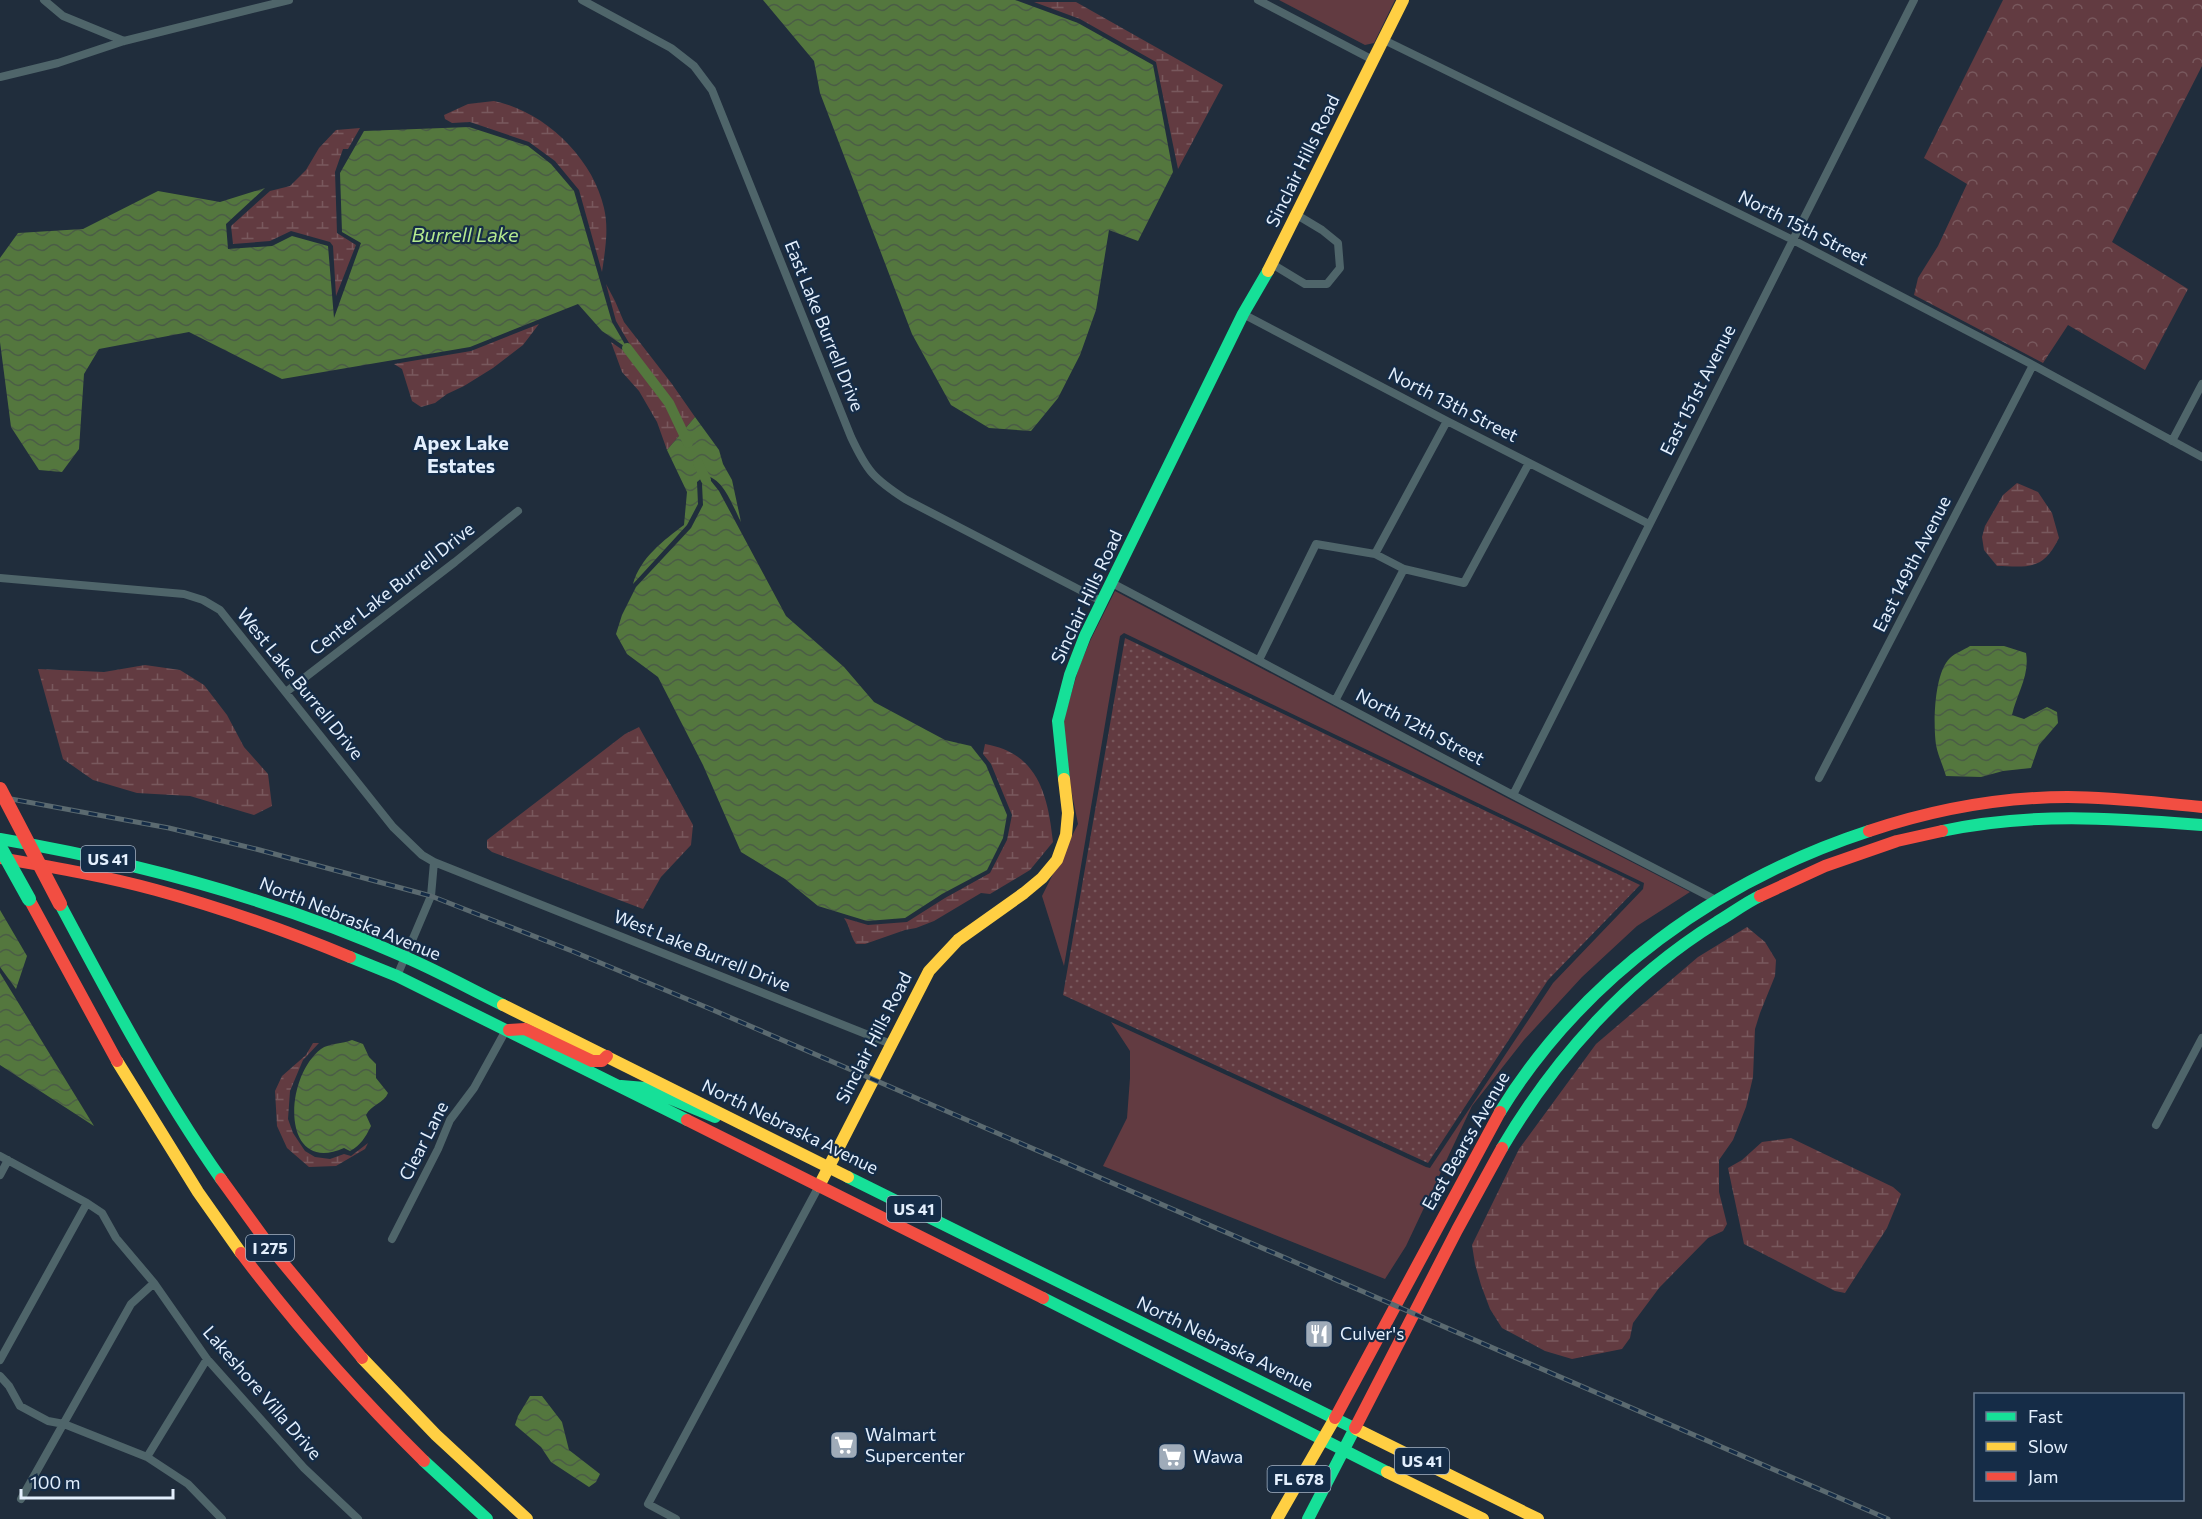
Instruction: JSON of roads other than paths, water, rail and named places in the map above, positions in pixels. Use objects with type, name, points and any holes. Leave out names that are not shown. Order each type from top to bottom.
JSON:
[{"type":"main road","name":"Sinclair Hills Road","points":[[819,1186],[929,971],[958,940],[1042,878],[1057,860],[1066,835],[1068,813],[1058,721],[1070,675],[1085,636],[1243,314],[1297,215],[1403,0]]},
{"type":"main road","name":"I 275","points":[[0,789],[60,904],[177,1113],[266,1242],[333,1327],[386,1385],[453,1453],[526,1519]]},
{"type":"main road","name":"East Bearss Avenue","points":[[1277,1519],[1323,1441],[1492,1123],[1527,1072],[1568,1021],[1616,972],[1665,933],[1714,899],[1779,864],[1823,844],[1929,813],[2000,801],[2054,797],[2087,797],[2202,807]]},
{"type":"main road","name":"East Bearss Avenue","points":[[1308,1519],[1486,1176],[1529,1104],[1560,1062],[1595,1021],[1649,971],[1678,948],[1733,910],[1795,878],[1846,856],[1921,834],[1983,823],[2049,817],[2137,819],[2202,825]]},
{"type":"main road","name":"North Nebraska Avenue","points":[[0,839],[126,862],[214,886],[316,921],[406,957],[1538,1519]]},
{"type":"main road","name":"I 275","points":[[0,847],[130,1084],[165,1142],[235,1245],[354,1388],[415,1452],[487,1519]]},
{"type":"main road","name":"North Nebraska Avenue","points":[[0,858],[97,876],[208,905],[307,939],[397,976],[1483,1519]]},
{"type":"main road","points":[[506,1030],[525,1029],[592,1061],[602,1061],[607,1056]]},
{"type":"main road","points":[[618,1086],[641,1086],[697,1112],[715,1117],[726,1115]]},
{"type":"main road","points":[[1007,1280],[1026,1279],[1083,1308],[1097,1308],[1101,1302]]},
{"type":"street","points":[[44,0],[63,16],[124,41]]},
{"type":"street","points":[[0,77],[58,63],[124,41],[289,0]]},
{"type":"street","name":"East Lake Burrell Drive","points":[[582,0],[670,48],[694,66],[712,90],[846,426],[865,466],[882,484],[905,499],[1103,602]]},
{"type":"street","points":[[1258,0],[1373,60]]},
{"type":"street","name":"East 151st Avenue","points":[[1513,795],[1914,0]]},
{"type":"street","name":"North 15th Street","points":[[1384,40],[1793,240],[2202,456]]},
{"type":"street","points":[[1272,264],[1305,284],[1327,284],[1340,268],[1338,243],[1297,215]]},
{"type":"street","name":"North 13th Street","points":[[1243,314],[1648,524]]},
{"type":"street","name":"East 149th Avenue","points":[[1820,778],[2033,365]]},
{"type":"street","points":[[2172,441],[2202,384]]},
{"type":"street","points":[[1375,554],[1447,421]]},
{"type":"street","points":[[1258,660],[1316,544],[1375,554],[1404,568],[1464,583],[1529,463]]},
{"type":"street","name":"Center Lake Burrell Drive","points":[[286,692],[518,511]]},
{"type":"street","points":[[1335,701],[1404,568]]},
{"type":"street","name":"West Lake Burrell Drive","points":[[0,578],[184,594],[203,600],[220,610],[230,620],[393,827],[422,855],[434,862],[891,1044]]},
{"type":"street","name":"North 12th Street","points":[[1112,583],[1714,899]]},
{"type":"street","points":[[397,976],[431,896],[434,862]]},
{"type":"street","name":"Clear Lane","points":[[392,1239],[438,1149],[450,1120],[474,1088],[506,1030]]},
{"type":"street","points":[[2156,1125],[2202,1038]]},
{"type":"street","points":[[0,1175],[4,1158]]},
{"type":"street","name":"Lakeshore Villa Drive","points":[[4,1158],[87,1203],[102,1214],[116,1238],[154,1283],[207,1359],[304,1468],[358,1519]]},
{"type":"street","name":"Sinclair Hills Road","points":[[676,1519],[648,1504],[819,1186]]},
{"type":"street","points":[[0,1360],[87,1203]]},
{"type":"street","points":[[21,1499],[130,1304],[154,1283]]},
{"type":"street","points":[[147,1457],[207,1359]]},
{"type":"street","points":[[0,1376],[9,1386],[20,1406],[48,1421],[64,1424],[147,1457],[188,1484],[222,1519]]},
{"type":"water","points":[[763,0],[1015,0],[1078,23],[1153,65],[1173,172],[1138,241],[1109,230],[1096,310],[1080,355],[1058,398],[1031,431],[989,428],[951,405],[912,334],[820,93],[814,61]]},
{"type":"water","name":"Burrell Lake","points":[[469,127],[528,146],[551,164],[574,191],[612,322],[627,348],[602,331],[578,304],[470,347],[282,379],[189,332],[99,349],[84,374],[79,449],[62,472],[39,470],[11,427],[0,342],[0,258],[18,233],[83,229],[158,191],[220,202],[265,188],[226,224],[228,249],[272,246],[292,236],[328,246],[334,318],[361,243],[342,232],[340,173],[364,131]]},
{"type":"water","points":[[695,417],[719,450],[723,464],[732,480],[741,522],[722,487],[711,477],[704,476],[697,482],[698,504],[687,525],[633,584],[647,558],[661,543],[684,525],[687,492],[667,450]]},
{"type":"water","points":[[706,480],[711,481],[719,491],[786,616],[844,667],[874,702],[945,740],[971,746],[986,765],[1007,815],[1003,838],[987,870],[942,894],[905,918],[867,921],[818,906],[785,879],[741,852],[703,765],[658,677],[627,654],[616,634],[622,615],[636,587],[691,528],[703,505],[702,484]]},
{"type":"water","points":[[1970,646],[2004,646],[2026,653],[2025,676],[2012,715],[2024,719],[2047,707],[2057,712],[2058,723],[2039,745],[2031,768],[2003,771],[1981,777],[1946,776],[1935,736],[1938,687],[1945,665],[1950,658]]},
{"type":"water","points":[[0,910],[27,956],[16,989],[0,967]]},
{"type":"water","points":[[0,973],[94,1126],[0,1065]]},
{"type":"water","points":[[352,1040],[363,1044],[369,1057],[376,1064],[376,1078],[388,1093],[366,1115],[371,1126],[354,1149],[350,1151],[344,1148],[323,1153],[308,1148],[299,1137],[295,1120],[295,1100],[308,1063],[321,1049]]},
{"type":"water","points":[[530,1396],[542,1396],[562,1422],[569,1450],[600,1474],[596,1482],[589,1487],[551,1462],[541,1447],[515,1425]]},
{"type":"waterway","points":[[627,348],[669,403],[688,443]]},
{"type":"waterway","points":[[698,463],[706,480]]},
{"type":"railway","points":[[0,797],[169,828],[431,896],[572,951],[713,1010],[1888,1519]]},
{"type":"place","name":"Culver's","points":[[1319,1334]]},
{"type":"place","name":"Walmart Supercenter","points":[[844,1445]]},
{"type":"place","name":"Wawa","points":[[1172,1457]]},
{"type":"district","name":"Apex Lake Estates","points":[[461,454]]}]
